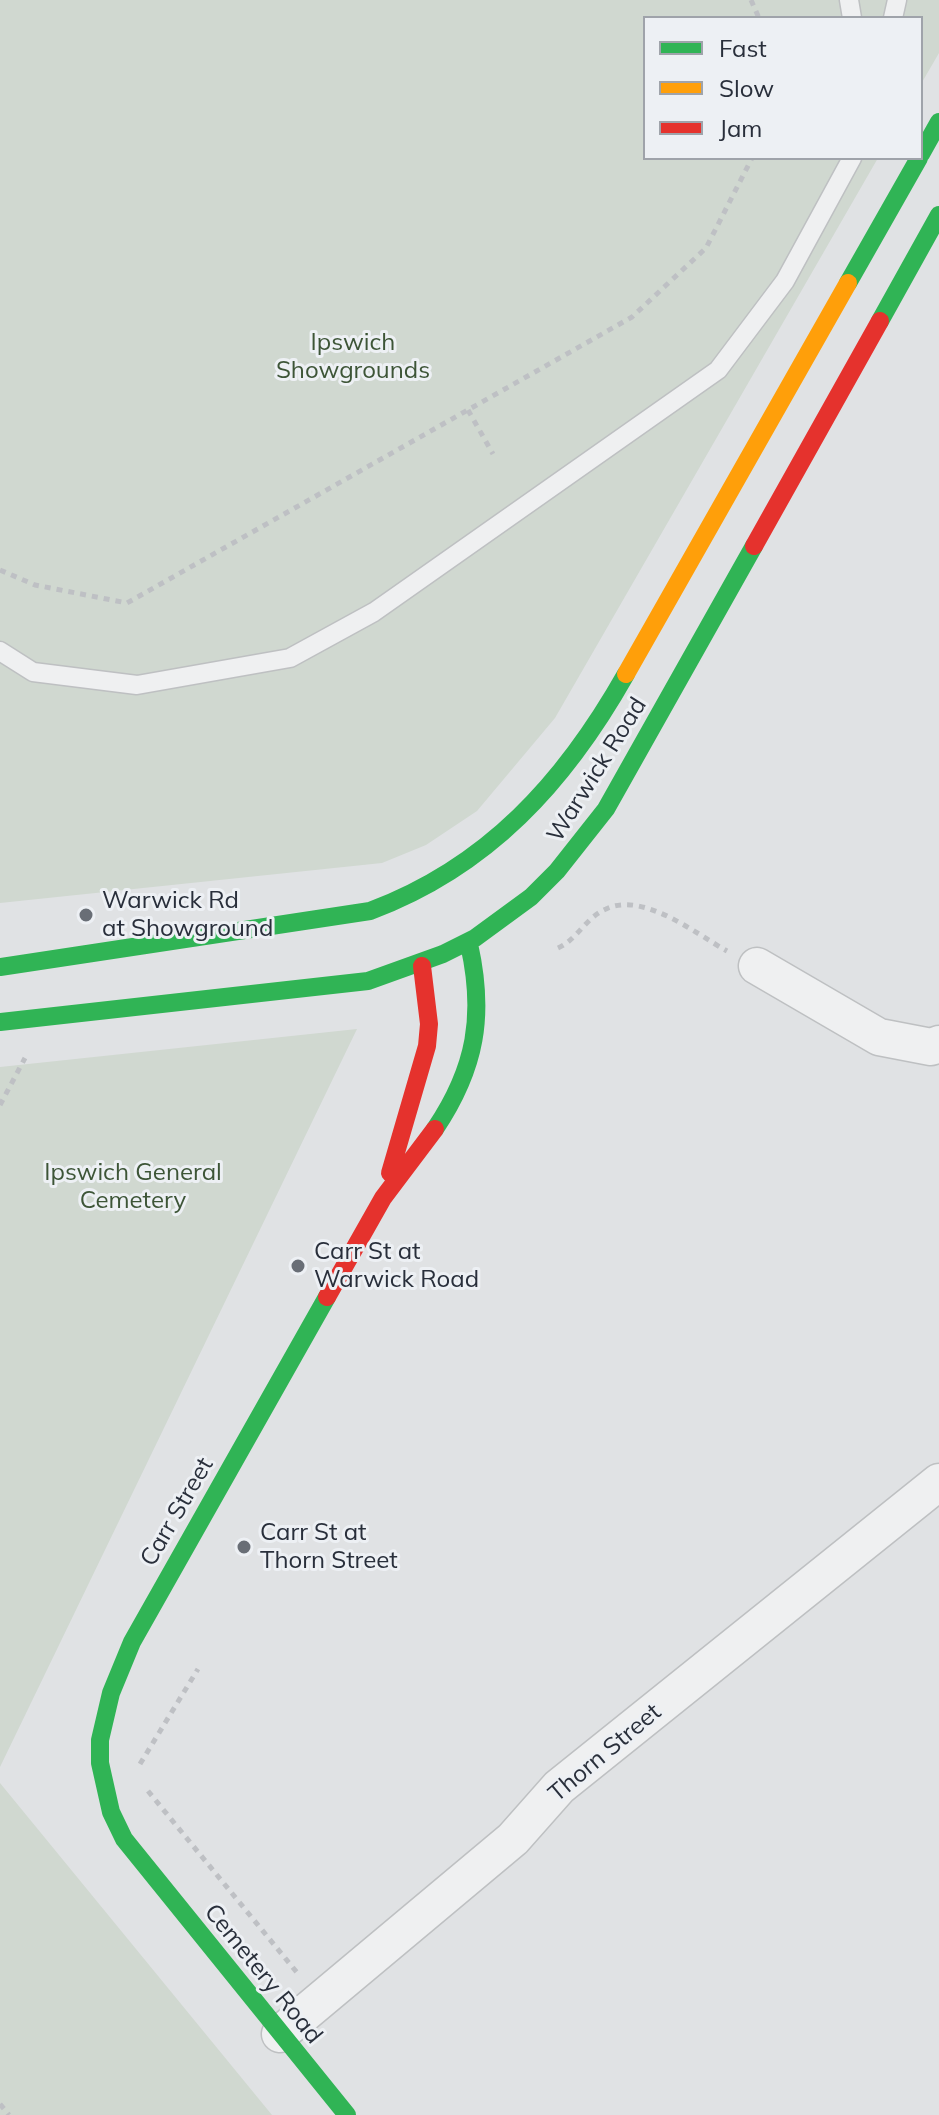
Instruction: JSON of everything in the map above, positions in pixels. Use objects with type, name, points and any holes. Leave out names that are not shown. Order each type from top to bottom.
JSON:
[{"type":"main road","name":"Warwick Road","points":[[923,151],[939,122]]},
{"type":"main road","name":"Warwick Road","points":[[0,967],[356,914],[401,902],[427,899],[487,848],[546,790],[592,734],[918,160]]},
{"type":"main road","name":"Warwick Road","points":[[0,1022],[339,986],[422,966],[469,944],[513,912],[571,859],[606,809],[939,215]]},
{"type":"main road","points":[[451,922],[469,944]]},
{"type":"main road","name":"Carr Street","points":[[383,1198],[427,1046],[429,1024],[422,966],[423,936]]},
{"type":"main road","name":"Carr Street","points":[[142,1864],[124,1839],[103,1793],[97,1748],[108,1697],[132,1642],[383,1198],[437,1126],[454,1097],[474,1047],[478,985],[469,944]]},
{"type":"main road","name":"Cemetery Road","points":[[142,1864],[347,2115]]},
{"type":"street","points":[[757,966],[879,1037],[931,1047],[939,1044]]},
{"type":"street","name":"Thorn Street","points":[[280,2034],[513,1839],[559,1787],[939,1482]]},
{"type":"lane","points":[[0,651],[33,672],[137,685],[290,658],[374,612],[718,370],[785,281],[851,160]]},
{"type":"path","points":[[0,570],[35,585],[127,603],[632,317],[706,248],[751,160]]},
{"type":"path","points":[[468,410],[493,454]]},
{"type":"path","points":[[558,948],[571,942],[588,919],[607,908],[635,905],[757,966]]},
{"type":"path","points":[[140,1775],[139,1766],[198,1669]]},
{"type":"path","points":[[142,1784],[305,1982]]},
{"type":"path","points":[[0,2104],[9,2115]]},
{"type":"green space","name":"Ipswich Showgrounds","points":[[0,0],[939,0],[939,53],[923,81],[923,16],[643,16],[643,160],[877,160],[555,718],[477,811],[426,845],[382,863],[0,903]]},
{"type":"green space","name":"Ipswich General Cemetery","points":[[357,1029],[0,1767],[0,1067]]},
{"type":"green space","points":[[0,1783],[272,2115],[0,2115]]},
{"type":"traffic: fast","points":[[923,150],[939,122]]},
{"type":"traffic: fast","points":[[848,283],[918,160]]},
{"type":"traffic: fast","points":[[880,321],[939,215]]},
{"type":"traffic: fast","points":[[0,1022],[368,981],[443,954],[475,938],[531,897],[557,871],[606,809],[754,546]]},
{"type":"traffic: fast","points":[[0,967],[370,911],[412,893],[451,871],[487,845],[519,816],[577,750],[626,674]]},
{"type":"traffic: fast","points":[[435,1129],[460,1084],[473,1040],[476,994],[469,944]]},
{"type":"traffic: fast","points":[[327,1297],[132,1642],[111,1693],[100,1740],[100,1763],[111,1812],[124,1839],[347,2115]]},
{"type":"traffic: slow","points":[[626,674],[848,283]]},
{"type":"traffic: jam","points":[[754,546],[880,321]]},
{"type":"traffic: jam","points":[[390,1173],[427,1046],[429,1024],[422,966]]},
{"type":"traffic: jam","points":[[327,1297],[383,1198],[435,1129]]},
{"type":"place","name":"Warwick Rd at Showground","points":[[86,915]]},
{"type":"place","name":"Carr St at Warwick Road","points":[[298,1266]]},
{"type":"place","name":"Carr St at Thorn Street","points":[[244,1547]]}]
